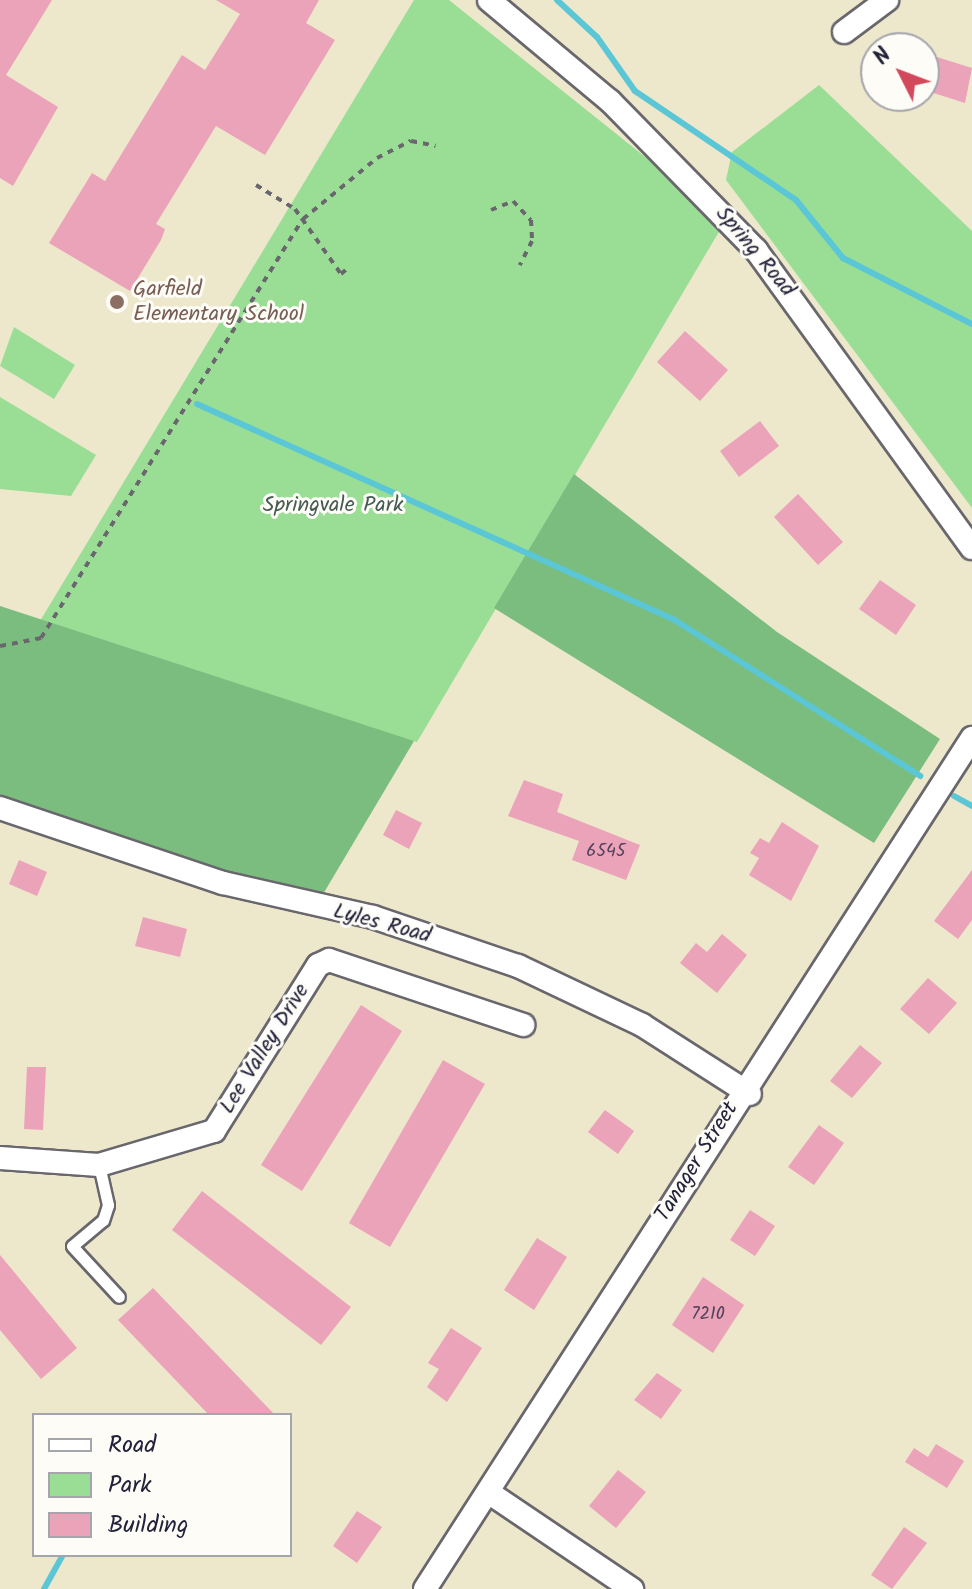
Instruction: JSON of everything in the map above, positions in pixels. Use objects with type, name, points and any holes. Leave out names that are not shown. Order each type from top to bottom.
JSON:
[{"type":"street","name":"Spring Road","points":[[489,0],[610,101],[735,226],[835,351],[972,548]]},
{"type":"street","points":[[844,32],[887,0]]},
{"type":"street","name":"Tanager Street","points":[[425,1589],[972,738]]},
{"type":"street","name":"Lyles Road","points":[[0,808],[223,883],[373,917],[518,966],[642,1025],[747,1092]]},
{"type":"street","name":"Lee Valley Drive","points":[[0,1158],[99,1165],[214,1131],[318,965],[329,960],[523,1025]]},
{"type":"street","points":[[488,1492],[632,1589]]},
{"type":"lane","points":[[99,1165],[108,1205],[103,1220],[72,1246],[119,1297]]},
{"type":"path","points":[[0,646],[41,638],[303,219],[377,158],[411,141],[436,146]]},
{"type":"path","points":[[256,185],[303,219],[341,274],[349,267]]},
{"type":"path","points":[[491,210],[513,201],[531,220],[532,241],[520,265]]},
{"type":"green space","name":"Springvale Park","points":[[414,0],[449,0],[664,172],[720,230],[417,742],[31,636]]},
{"type":"green space","points":[[819,85],[972,231],[972,508],[726,180],[732,152]]},
{"type":"green space","points":[[14,327],[75,365],[54,399],[0,366]]},
{"type":"green space","points":[[0,397],[96,455],[71,496],[0,489]]},
{"type":"green space","points":[[574,474],[777,632],[940,739],[874,843],[494,608]]},
{"type":"green space","points":[[0,606],[414,741],[313,911],[0,805]]},
{"type":"building","points":[[0,0],[52,0],[6,75],[58,107],[13,186],[0,178]]},
{"type":"building","points":[[216,0],[319,0],[306,23],[335,40],[265,155],[216,126],[156,224],[165,229],[161,240],[130,291],[49,243],[92,173],[105,181],[182,55],[205,70],[240,14]]},
{"type":"building","points":[[940,58],[972,68],[965,103],[940,95]]},
{"type":"building","points":[[685,331],[728,370],[700,401],[657,362]]},
{"type":"building","points":[[760,421],[779,446],[739,477],[720,451]]},
{"type":"building","points":[[798,494],[843,542],[818,565],[774,517]]},
{"type":"building","points":[[880,580],[916,605],[896,635],[859,609]]},
{"type":"building","points":[[524,780],[563,794],[557,812],[640,845],[626,880],[572,860],[579,841],[508,816]]},
{"type":"building","points":[[396,810],[422,823],[409,849],[383,835]]},
{"type":"building","points":[[782,822],[819,846],[791,901],[749,875],[759,858],[750,853],[760,838],[769,843]]},
{"type":"building","points":[[19,860],[47,872],[37,896],[9,884]]},
{"type":"building","points":[[972,870],[972,920],[958,939],[934,921]]},
{"type":"building","points":[[143,917],[187,929],[180,957],[135,946]]},
{"type":"building","points":[[722,934],[747,955],[717,993],[680,963],[696,943],[707,952]]},
{"type":"building","points":[[928,978],[957,1003],[929,1034],[900,1009]]},
{"type":"building","points":[[361,1005],[402,1031],[302,1191],[261,1165]]},
{"type":"building","points":[[860,1045],[882,1063],[852,1098],[830,1081]]},
{"type":"building","points":[[443,1060],[485,1084],[390,1247],[349,1223]]},
{"type":"building","points":[[27,1067],[46,1067],[43,1130],[24,1129]]},
{"type":"building","points":[[605,1110],[634,1131],[618,1154],[588,1132]]},
{"type":"building","points":[[819,1125],[844,1143],[814,1185],[788,1167]]},
{"type":"building","points":[[202,1191],[351,1307],[321,1345],[172,1230]]},
{"type":"building","points":[[750,1210],[775,1226],[755,1256],[730,1240]]},
{"type":"building","points":[[537,1238],[567,1257],[534,1310],[504,1290]]},
{"type":"building","points":[[0,1255],[77,1348],[41,1379],[0,1330]]},
{"type":"building","points":[[703,1277],[744,1305],[713,1353],[672,1325]]},
{"type":"building","points":[[153,1288],[273,1413],[207,1413],[118,1320]]},
{"type":"building","points":[[451,1328],[482,1348],[447,1402],[427,1387],[439,1369],[428,1363]]},
{"type":"building","points":[[657,1373],[682,1390],[661,1419],[634,1400]]},
{"type":"building","points":[[936,1444],[964,1461],[947,1488],[905,1462],[914,1448],[928,1457]]},
{"type":"building","points":[[618,1470],[646,1492],[616,1528],[589,1506]]},
{"type":"building","points":[[357,1511],[382,1527],[357,1563],[333,1546]]},
{"type":"building","points":[[904,1527],[927,1543],[892,1589],[871,1575]]},
{"type":"waterway","points":[[557,0],[597,37],[635,91],[796,200],[843,258],[972,324]]},
{"type":"waterway","points":[[197,404],[673,619],[920,776]]},
{"type":"waterway","points":[[954,796],[972,806]]},
{"type":"waterway","points":[[44,1589],[62,1557]]},
{"type":"place","name":"Garfield Elementary School","points":[[117,302]]}]
